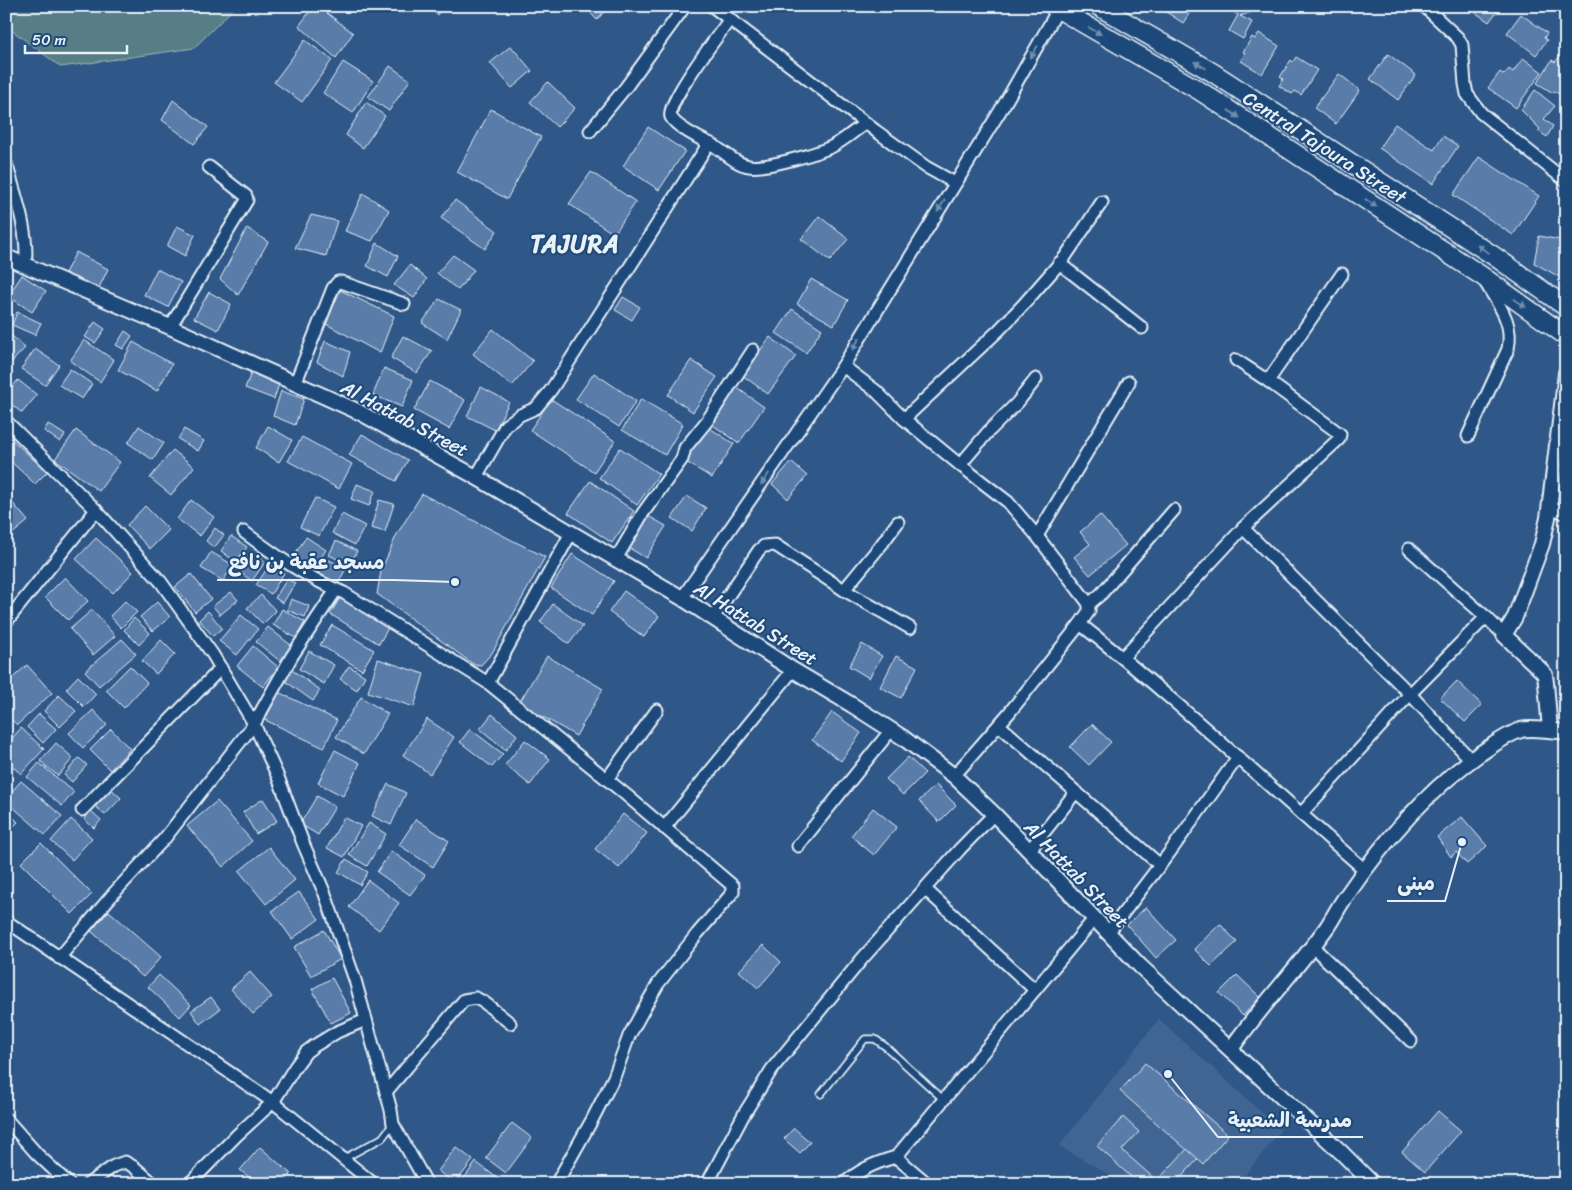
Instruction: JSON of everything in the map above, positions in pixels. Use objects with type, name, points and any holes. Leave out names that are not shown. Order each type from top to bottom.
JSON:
[{"type":"main road","points":[[1098,6],[1212,72],[1494,256],[1566,307]]},
{"type":"main road","name":"Central Tajoura Street","points":[[1057,7],[1200,91],[1482,276],[1566,336]]},
{"type":"street","points":[[590,131],[626,87],[685,6]]},
{"type":"street","points":[[1424,6],[1458,38],[1462,46],[1467,94],[1481,113],[1566,181]]},
{"type":"street","points":[[682,598],[843,366],[1005,103],[1057,7]]},
{"type":"street","points":[[718,8],[866,123],[926,167],[955,183]]},
{"type":"street","points":[[730,19],[685,82],[670,109],[670,116],[673,120],[692,134],[717,147],[742,164],[749,166],[758,166],[806,156],[832,146],[866,123]]},
{"type":"street","points":[[476,477],[506,426],[520,415],[536,408],[551,390],[709,144]]},
{"type":"street","points":[[6,163],[24,231],[27,255],[25,264]]},
{"type":"street","points":[[170,327],[247,200],[246,196],[209,167]]},
{"type":"street","points":[[904,419],[999,330],[1059,263],[1102,202]]},
{"type":"street","name":"Al Hattab Street","points":[[6,257],[170,327],[359,412],[476,477],[682,598],[792,670],[891,730],[954,776],[994,814],[1164,989],[1231,1049],[1373,1184]]},
{"type":"street","points":[[1059,263],[1142,328]]},
{"type":"street","points":[[1268,381],[1342,274]]},
{"type":"street","points":[[1468,436],[1508,349],[1510,338],[1508,324],[1482,276]]},
{"type":"street","points":[[295,384],[333,288],[338,282],[404,304]]},
{"type":"street","points":[[616,559],[643,512],[682,459],[685,448],[708,421],[754,350]]},
{"type":"street","points":[[1123,657],[1243,528],[1337,442],[1340,436],[1268,381],[1236,360]]},
{"type":"street","points":[[843,366],[876,392],[904,419],[1008,502],[1037,536],[1089,604],[1089,611],[1080,624],[999,725],[954,776]]},
{"type":"street","points":[[1504,635],[1515,617],[1542,544],[1550,506],[1566,373]]},
{"type":"street","points":[[960,465],[1036,380]]},
{"type":"street","points":[[1037,536],[1130,382]]},
{"type":"street","points":[[6,421],[96,510],[161,582],[196,629],[254,724],[278,777],[302,843],[325,894],[355,980],[391,1110],[393,1124],[415,1166],[427,1184]]},
{"type":"street","points":[[1550,506],[1566,514]]},
{"type":"street","points":[[6,622],[96,510]]},
{"type":"street","points":[[1089,604],[1101,594],[1174,510]]},
{"type":"street","points":[[844,590],[898,522]]},
{"type":"street","points":[[1243,528],[1410,694],[1470,760]]},
{"type":"street","points":[[244,532],[276,556],[320,583],[344,593],[488,683],[607,779],[733,886],[733,892],[697,934],[658,984],[646,1003],[629,1036],[610,1085],[556,1184]]},
{"type":"street","points":[[488,683],[571,533]]},
{"type":"street","points":[[713,618],[759,550],[764,546],[774,545],[844,590],[910,628]]},
{"type":"street","points":[[1409,549],[1486,617],[1545,676],[1550,730]]},
{"type":"street","points":[[59,958],[114,893],[165,838],[254,724],[292,656],[336,590]]},
{"type":"street","points":[[1301,814],[1410,694],[1486,617]]},
{"type":"street","points":[[1080,624],[1123,657],[1365,870]]},
{"type":"street","points":[[82,810],[221,668]]},
{"type":"street","points":[[664,828],[792,670]]},
{"type":"street","points":[[607,779],[657,710]]},
{"type":"street","points":[[999,725],[1160,865]]},
{"type":"street","points":[[798,846],[891,730]]},
{"type":"street","points":[[1231,1049],[1249,1023],[1272,997],[1327,926],[1365,870],[1396,831],[1438,786],[1470,760],[1503,738],[1522,730],[1566,732]]},
{"type":"street","points":[[1108,933],[1238,757]]},
{"type":"street","points":[[1029,851],[1076,792]]},
{"type":"street","points":[[707,1184],[744,1114],[772,1069],[862,959],[994,814]]},
{"type":"street","points":[[925,889],[1035,990]]},
{"type":"street","points":[[844,1184],[855,1174],[869,1166],[896,1157],[1094,919]]},
{"type":"street","points":[[6,921],[273,1102],[374,1184]]},
{"type":"street","points":[[1312,946],[1411,1041]]},
{"type":"street","points":[[386,1092],[464,1000],[476,998],[510,1023]]},
{"type":"street","points":[[189,1184],[237,1135],[273,1102],[294,1067],[306,1052],[337,1032],[366,1020]]},
{"type":"street","points":[[6,1119],[37,1154],[69,1184]]},
{"type":"street","points":[[896,1157],[928,1184]]},
{"type":"street","points":[[88,1184],[114,1166],[125,1162],[154,1184]]},
{"type":"lane","points":[[821,1094],[865,1039],[875,1039],[944,1100]]},
{"type":"lane","points":[[343,1159],[382,1138],[393,1124]]},
{"type":"shaded area","points":[[1159,1019],[1281,1130],[1238,1184],[1126,1184],[1059,1146]]},
{"type":"green space","points":[[6,6],[236,6],[194,48],[61,67],[6,26]]},
{"type":"building","points":[[314,6],[318,6],[353,33],[336,58],[299,26]]},
{"type":"building","points":[[426,6],[444,6],[437,15]]},
{"type":"building","points":[[584,6],[609,6],[597,20]]},
{"type":"building","points":[[1157,6],[1194,6],[1183,23]]},
{"type":"building","points":[[1231,6],[1253,6],[1255,11],[1240,16],[1252,22],[1243,39],[1229,31],[1238,15],[1233,12]]},
{"type":"building","points":[[1466,6],[1501,6],[1489,22]]},
{"type":"building","points":[[1521,14],[1547,33],[1544,38],[1547,40],[1536,55],[1507,33]]},
{"type":"building","points":[[1259,33],[1279,46],[1262,74],[1241,61],[1245,53],[1243,52],[1252,37],[1255,39]]},
{"type":"building","points":[[305,40],[332,60],[302,102],[274,82]]},
{"type":"building","points":[[511,46],[532,71],[512,88],[490,63]]},
{"type":"building","points":[[1388,54],[1416,75],[1398,100],[1370,79]]},
{"type":"building","points":[[1566,54],[1566,98],[1554,91],[1553,93],[1537,83],[1552,60],[1555,62],[1560,56],[1563,58]]},
{"type":"building","points":[[1296,57],[1317,70],[1301,95],[1295,91],[1292,94],[1279,86],[1283,79],[1280,77],[1291,60],[1293,62]]},
{"type":"building","points":[[1523,58],[1542,72],[1516,108],[1488,88],[1500,72],[1504,75],[1509,69],[1513,72]]},
{"type":"building","points":[[343,62],[373,81],[353,113],[323,93]]},
{"type":"building","points":[[390,66],[410,80],[389,111],[368,97]]},
{"type":"building","points":[[1339,74],[1360,90],[1336,124],[1314,108]]},
{"type":"building","points":[[548,82],[575,108],[557,127],[530,102]]},
{"type":"building","points":[[1535,90],[1555,106],[1544,119],[1553,126],[1547,137],[1538,131],[1540,129],[1521,110]]},
{"type":"building","points":[[173,100],[208,127],[194,144],[162,120]]},
{"type":"building","points":[[366,102],[385,116],[363,148],[346,135]]},
{"type":"building","points":[[491,109],[541,137],[507,199],[457,172]]},
{"type":"building","points":[[1395,124],[1434,150],[1443,136],[1458,146],[1433,184],[1379,148]]},
{"type":"building","points":[[648,127],[685,151],[659,190],[623,166]]},
{"type":"building","points":[[1479,157],[1539,196],[1513,235],[1453,195]]},
{"type":"building","points":[[591,172],[636,202],[614,234],[569,204]]},
{"type":"building","points":[[363,193],[389,210],[372,241],[345,231]]},
{"type":"building","points":[[455,200],[497,231],[485,249],[441,218]]},
{"type":"building","points":[[311,215],[337,221],[326,256],[295,248]]},
{"type":"building","points":[[819,216],[848,239],[830,261],[801,239]]},
{"type":"building","points":[[177,226],[195,235],[185,256],[167,246]]},
{"type":"building","points":[[247,228],[268,242],[238,295],[220,279]]},
{"type":"building","points":[[1539,236],[1566,241],[1565,280],[1534,263]]},
{"type":"building","points":[[377,243],[398,256],[388,277],[367,266]]},
{"type":"building","points":[[76,252],[108,269],[98,290],[65,273]]},
{"type":"building","points":[[453,255],[474,270],[458,290],[437,273]]},
{"type":"building","points":[[410,265],[427,279],[414,298],[394,285]]},
{"type":"building","points":[[157,269],[181,282],[168,307],[144,295]]},
{"type":"building","points":[[22,275],[46,291],[32,312],[8,296]]},
{"type":"building","points":[[811,279],[848,300],[834,325],[797,304]]},
{"type":"building","points":[[340,290],[394,316],[380,353],[326,324]]},
{"type":"building","points":[[209,292],[231,304],[218,330],[194,318]]},
{"type":"building","points":[[623,297],[640,307],[632,320],[615,310]]},
{"type":"building","points":[[439,299],[461,310],[447,339],[422,323]]},
{"type":"building","points":[[792,309],[822,329],[806,353],[776,333]]},
{"type":"building","points":[[17,312],[41,323],[35,335],[12,325]]},
{"type":"building","points":[[95,322],[105,329],[95,343],[85,337]]},
{"type":"building","points":[[493,329],[533,361],[512,386],[473,354]]},
{"type":"building","points":[[125,331],[132,336],[123,349],[116,345]]},
{"type":"building","points":[[9,333],[25,348],[6,368],[6,335]]},
{"type":"building","points":[[403,336],[432,351],[417,373],[391,358]]},
{"type":"building","points":[[770,337],[796,356],[768,394],[742,375]]},
{"type":"building","points":[[84,340],[114,360],[100,382],[70,361]]},
{"type":"building","points":[[325,341],[350,352],[343,376],[317,362]]},
{"type":"building","points":[[133,342],[172,364],[157,391],[118,370]]},
{"type":"building","points":[[35,349],[59,365],[45,385],[21,369]]},
{"type":"building","points":[[691,360],[717,377],[693,412],[668,395]]},
{"type":"building","points":[[384,368],[413,380],[402,407],[373,395]]},
{"type":"building","points":[[70,369],[92,384],[82,399],[59,385]]},
{"type":"building","points":[[251,373],[279,384],[274,399],[245,388]]},
{"type":"building","points":[[594,373],[636,401],[619,427],[576,399]]},
{"type":"building","points":[[18,380],[37,395],[22,413],[6,400],[6,394]]},
{"type":"building","points":[[430,381],[465,400],[449,429],[414,410]]},
{"type":"building","points":[[733,385],[764,407],[739,443],[707,421]]},
{"type":"building","points":[[481,387],[509,402],[495,430],[467,416]]},
{"type":"building","points":[[281,391],[304,399],[295,425],[273,416]]},
{"type":"building","points":[[551,399],[615,441],[594,472],[530,430]]},
{"type":"building","points":[[641,399],[683,424],[665,455],[622,430]]},
{"type":"building","points":[[48,424],[65,435],[60,442],[44,431]]},
{"type":"building","points":[[705,425],[734,444],[712,478],[683,460]]},
{"type":"building","points":[[139,426],[164,443],[153,460],[128,443]]},
{"type":"building","points":[[268,426],[292,440],[279,462],[256,448]]},
{"type":"building","points":[[184,429],[204,441],[198,451],[178,439]]},
{"type":"building","points":[[76,430],[120,462],[99,491],[55,459]]},
{"type":"building","points":[[6,434],[47,472],[35,484],[6,457]]},
{"type":"building","points":[[362,434],[408,460],[396,481],[349,455]]},
{"type":"building","points":[[302,437],[352,464],[339,489],[288,461]]},
{"type":"building","points":[[620,448],[659,474],[637,505],[599,478]]},
{"type":"building","points":[[173,450],[194,467],[171,495],[150,478]]},
{"type":"building","points":[[791,462],[807,476],[788,499],[772,484]]},
{"type":"building","points":[[590,481],[634,511],[612,543],[568,513]]},
{"type":"building","points":[[357,484],[375,491],[369,506],[351,499]]},
{"type":"building","points":[[422,494],[545,557],[492,653],[481,665],[473,664],[377,594],[381,571],[397,534]]},
{"type":"building","points":[[6,495],[28,521],[6,539]]},
{"type":"building","points":[[687,496],[706,508],[692,531],[672,518]]},
{"type":"building","points":[[315,498],[334,507],[319,536],[300,527]]},
{"type":"building","points":[[191,500],[214,517],[200,536],[177,519]]},
{"type":"building","points":[[379,500],[394,504],[385,532],[371,528]]},
{"type":"building","points":[[145,506],[169,530],[150,549],[127,525]]},
{"type":"building","points":[[643,513],[666,526],[646,558],[624,545]]},
{"type":"building","points":[[342,514],[365,526],[355,545],[332,533]]},
{"type":"building","points":[[1100,515],[1126,545],[1090,575],[1074,557],[1090,544],[1080,532]]},
{"type":"building","points":[[215,528],[224,535],[214,548],[206,541]]},
{"type":"building","points":[[231,536],[247,547],[236,562],[221,551]]},
{"type":"building","points":[[306,537],[326,550],[310,573],[291,560]]},
{"type":"building","points":[[96,538],[133,572],[113,593],[76,559]]},
{"type":"building","points":[[336,541],[357,551],[350,565],[329,555]]},
{"type":"building","points":[[211,552],[233,565],[223,581],[201,568]]},
{"type":"building","points":[[251,552],[265,562],[252,581],[238,571]]},
{"type":"building","points":[[572,554],[614,581],[592,615],[551,588]]},
{"type":"building","points":[[325,558],[346,568],[338,584],[318,574]]},
{"type":"building","points":[[270,564],[284,573],[271,594],[256,585]]},
{"type":"building","points":[[191,574],[211,599],[195,612],[175,587]]},
{"type":"building","points":[[65,577],[88,601],[68,620],[45,597]]},
{"type":"building","points":[[287,579],[295,583],[283,603],[275,598]]},
{"type":"building","points":[[624,591],[659,616],[644,637],[609,612]]},
{"type":"building","points":[[231,592],[238,600],[220,615],[213,606]]},
{"type":"building","points":[[261,595],[276,611],[263,624],[247,608]]},
{"type":"building","points":[[340,598],[388,628],[379,644],[330,614]]},
{"type":"building","points":[[291,599],[309,606],[305,617],[287,610]]},
{"type":"building","points":[[125,601],[137,612],[121,628],[110,616]]},
{"type":"building","points":[[157,602],[170,617],[153,631],[140,617]]},
{"type":"building","points":[[553,604],[583,626],[569,644],[540,622]]},
{"type":"building","points":[[282,609],[305,622],[296,638],[273,625]]},
{"type":"building","points":[[92,610],[115,636],[93,655],[70,629]]},
{"type":"building","points":[[208,611],[222,628],[213,636],[199,620]]},
{"type":"building","points":[[241,615],[258,629],[237,655],[219,641]]},
{"type":"building","points":[[134,618],[150,633],[139,645],[124,630]]},
{"type":"building","points":[[332,625],[374,650],[362,670],[320,645]]},
{"type":"building","points":[[268,627],[292,646],[280,661],[256,642]]},
{"type":"building","points":[[122,639],[136,654],[99,686],[85,671]]},
{"type":"building","points":[[161,640],[175,654],[156,674],[142,661]]},
{"type":"building","points":[[862,644],[882,656],[869,678],[849,666]]},
{"type":"building","points":[[253,646],[278,667],[263,687],[237,666]]},
{"type":"building","points":[[309,651],[334,665],[324,684],[299,669]]},
{"type":"building","points":[[547,656],[603,689],[576,736],[519,703]]},
{"type":"building","points":[[896,656],[917,667],[901,698],[880,687]]},
{"type":"building","points":[[378,659],[424,674],[414,707],[368,692]]},
{"type":"building","points":[[27,665],[52,693],[17,725],[6,714],[6,684]]},
{"type":"building","points":[[130,666],[147,683],[124,708],[106,690]]},
{"type":"building","points":[[349,666],[365,676],[357,690],[340,679]]},
{"type":"building","points":[[292,670],[320,690],[313,701],[285,681]]},
{"type":"building","points":[[78,676],[96,694],[84,707],[66,689]]},
{"type":"building","points":[[1457,681],[1482,705],[1465,722],[1440,698]]},
{"type":"building","points":[[278,692],[337,720],[324,748],[265,720]]},
{"type":"building","points":[[59,695],[76,711],[60,727],[44,711]]},
{"type":"building","points":[[361,697],[388,714],[364,754],[336,737]]},
{"type":"building","points":[[93,710],[107,725],[83,748],[69,733]]},
{"type":"building","points":[[832,712],[861,733],[841,761],[812,740]]},
{"type":"building","points":[[39,714],[56,729],[43,743],[27,727]]},
{"type":"building","points":[[492,714],[517,735],[506,750],[480,729]]},
{"type":"building","points":[[427,719],[454,737],[430,774],[403,755]]},
{"type":"building","points":[[1092,724],[1111,742],[1089,765],[1070,747]]},
{"type":"building","points":[[21,728],[44,749],[21,774],[6,761],[6,745]]},
{"type":"building","points":[[111,729],[130,749],[110,770],[90,750]]},
{"type":"building","points":[[470,729],[503,754],[492,767],[460,742]]},
{"type":"building","points":[[525,740],[550,759],[530,785],[505,765]]},
{"type":"building","points":[[56,743],[73,758],[58,776],[40,761]]},
{"type":"building","points":[[335,750],[360,763],[343,796],[318,783]]},
{"type":"building","points":[[908,757],[925,773],[903,795],[886,779]]},
{"type":"building","points":[[79,758],[87,765],[72,782],[64,775]]},
{"type":"building","points":[[39,763],[74,792],[62,806],[27,777]]},
{"type":"building","points":[[21,781],[62,816],[45,835],[6,801],[6,798]]},
{"type":"building","points":[[388,784],[406,793],[391,825],[372,816]]},
{"type":"building","points":[[936,785],[956,805],[939,822],[919,801]]},
{"type":"building","points":[[108,786],[121,798],[105,815],[92,803]]},
{"type":"building","points":[[317,796],[335,807],[318,835],[300,824]]},
{"type":"building","points":[[263,799],[277,821],[256,834],[243,812]]},
{"type":"building","points":[[217,801],[252,841],[223,867],[187,826]]},
{"type":"building","points":[[873,808],[897,827],[874,855],[851,836]]},
{"type":"building","points":[[6,810],[18,822],[6,834]]},
{"type":"building","points":[[91,811],[101,820],[94,828],[84,819]]},
{"type":"building","points":[[623,814],[647,833],[619,868],[595,849]]},
{"type":"building","points":[[344,817],[361,826],[344,857],[327,848]]},
{"type":"building","points":[[1462,817],[1487,846],[1467,864],[1456,852],[1451,857],[1437,837]]},
{"type":"building","points":[[71,819],[92,838],[72,860],[51,841]]},
{"type":"building","points":[[416,819],[449,841],[433,867],[399,845]]},
{"type":"building","points":[[369,823],[386,834],[367,866],[349,855]]},
{"type":"building","points":[[41,843],[92,894],[72,914],[21,863]]},
{"type":"building","points":[[269,847],[295,880],[266,904],[239,871]]},
{"type":"building","points":[[391,851],[425,875],[410,895],[377,872]]},
{"type":"building","points":[[346,859],[368,872],[360,885],[338,872]]},
{"type":"building","points":[[368,880],[399,903],[379,930],[349,907]]},
{"type":"building","points":[[299,892],[319,919],[292,939],[272,911]]},
{"type":"building","points":[[1146,907],[1176,940],[1156,958],[1127,925]]},
{"type":"building","points":[[109,911],[161,957],[143,977],[91,931]]},
{"type":"building","points":[[1220,924],[1237,942],[1211,966],[1194,949]]},
{"type":"building","points":[[324,930],[341,959],[311,976],[294,947]]},
{"type":"building","points":[[763,945],[781,962],[758,988],[739,971]]},
{"type":"building","points":[[250,972],[272,997],[253,1014],[231,989]]},
{"type":"building","points":[[159,975],[191,1005],[180,1017],[148,987]]},
{"type":"building","points":[[1237,975],[1260,997],[1243,1016],[1219,993]]},
{"type":"building","points":[[332,978],[351,1013],[331,1023],[312,989]]},
{"type":"building","points":[[211,997],[220,1009],[200,1024],[191,1011]]},
{"type":"building","points":[[1145,1063],[1228,1135],[1203,1164],[1120,1091]]},
{"type":"building","points":[[1438,1111],[1461,1131],[1425,1172],[1402,1152]]},
{"type":"building","points":[[1123,1117],[1139,1132],[1122,1150],[1157,1181],[1187,1149],[1198,1159],[1175,1184],[1139,1184],[1097,1146]]},
{"type":"building","points":[[512,1123],[532,1138],[506,1173],[486,1158]]},
{"type":"building","points":[[794,1128],[810,1142],[800,1153],[784,1139]]},
{"type":"building","points":[[260,1147],[291,1174],[282,1184],[257,1184],[240,1170]]},
{"type":"building","points":[[456,1147],[473,1160],[455,1184],[438,1171]]},
{"type":"building","points":[[476,1162],[501,1181],[499,1184],[460,1184]]},
{"type":"building","points":[[1566,1173],[1566,1184],[1552,1184]]},
{"type":"place","name":"مسجد عقبة بن نافع","points":[[455,582]]},
{"type":"place","name":"مبنى","points":[[1462,842]]},
{"type":"place","name":"مدرسة الشعبية","points":[[1168,1074]]},
{"type":"district","name":"TAJURA","points":[[575,244]]}]
